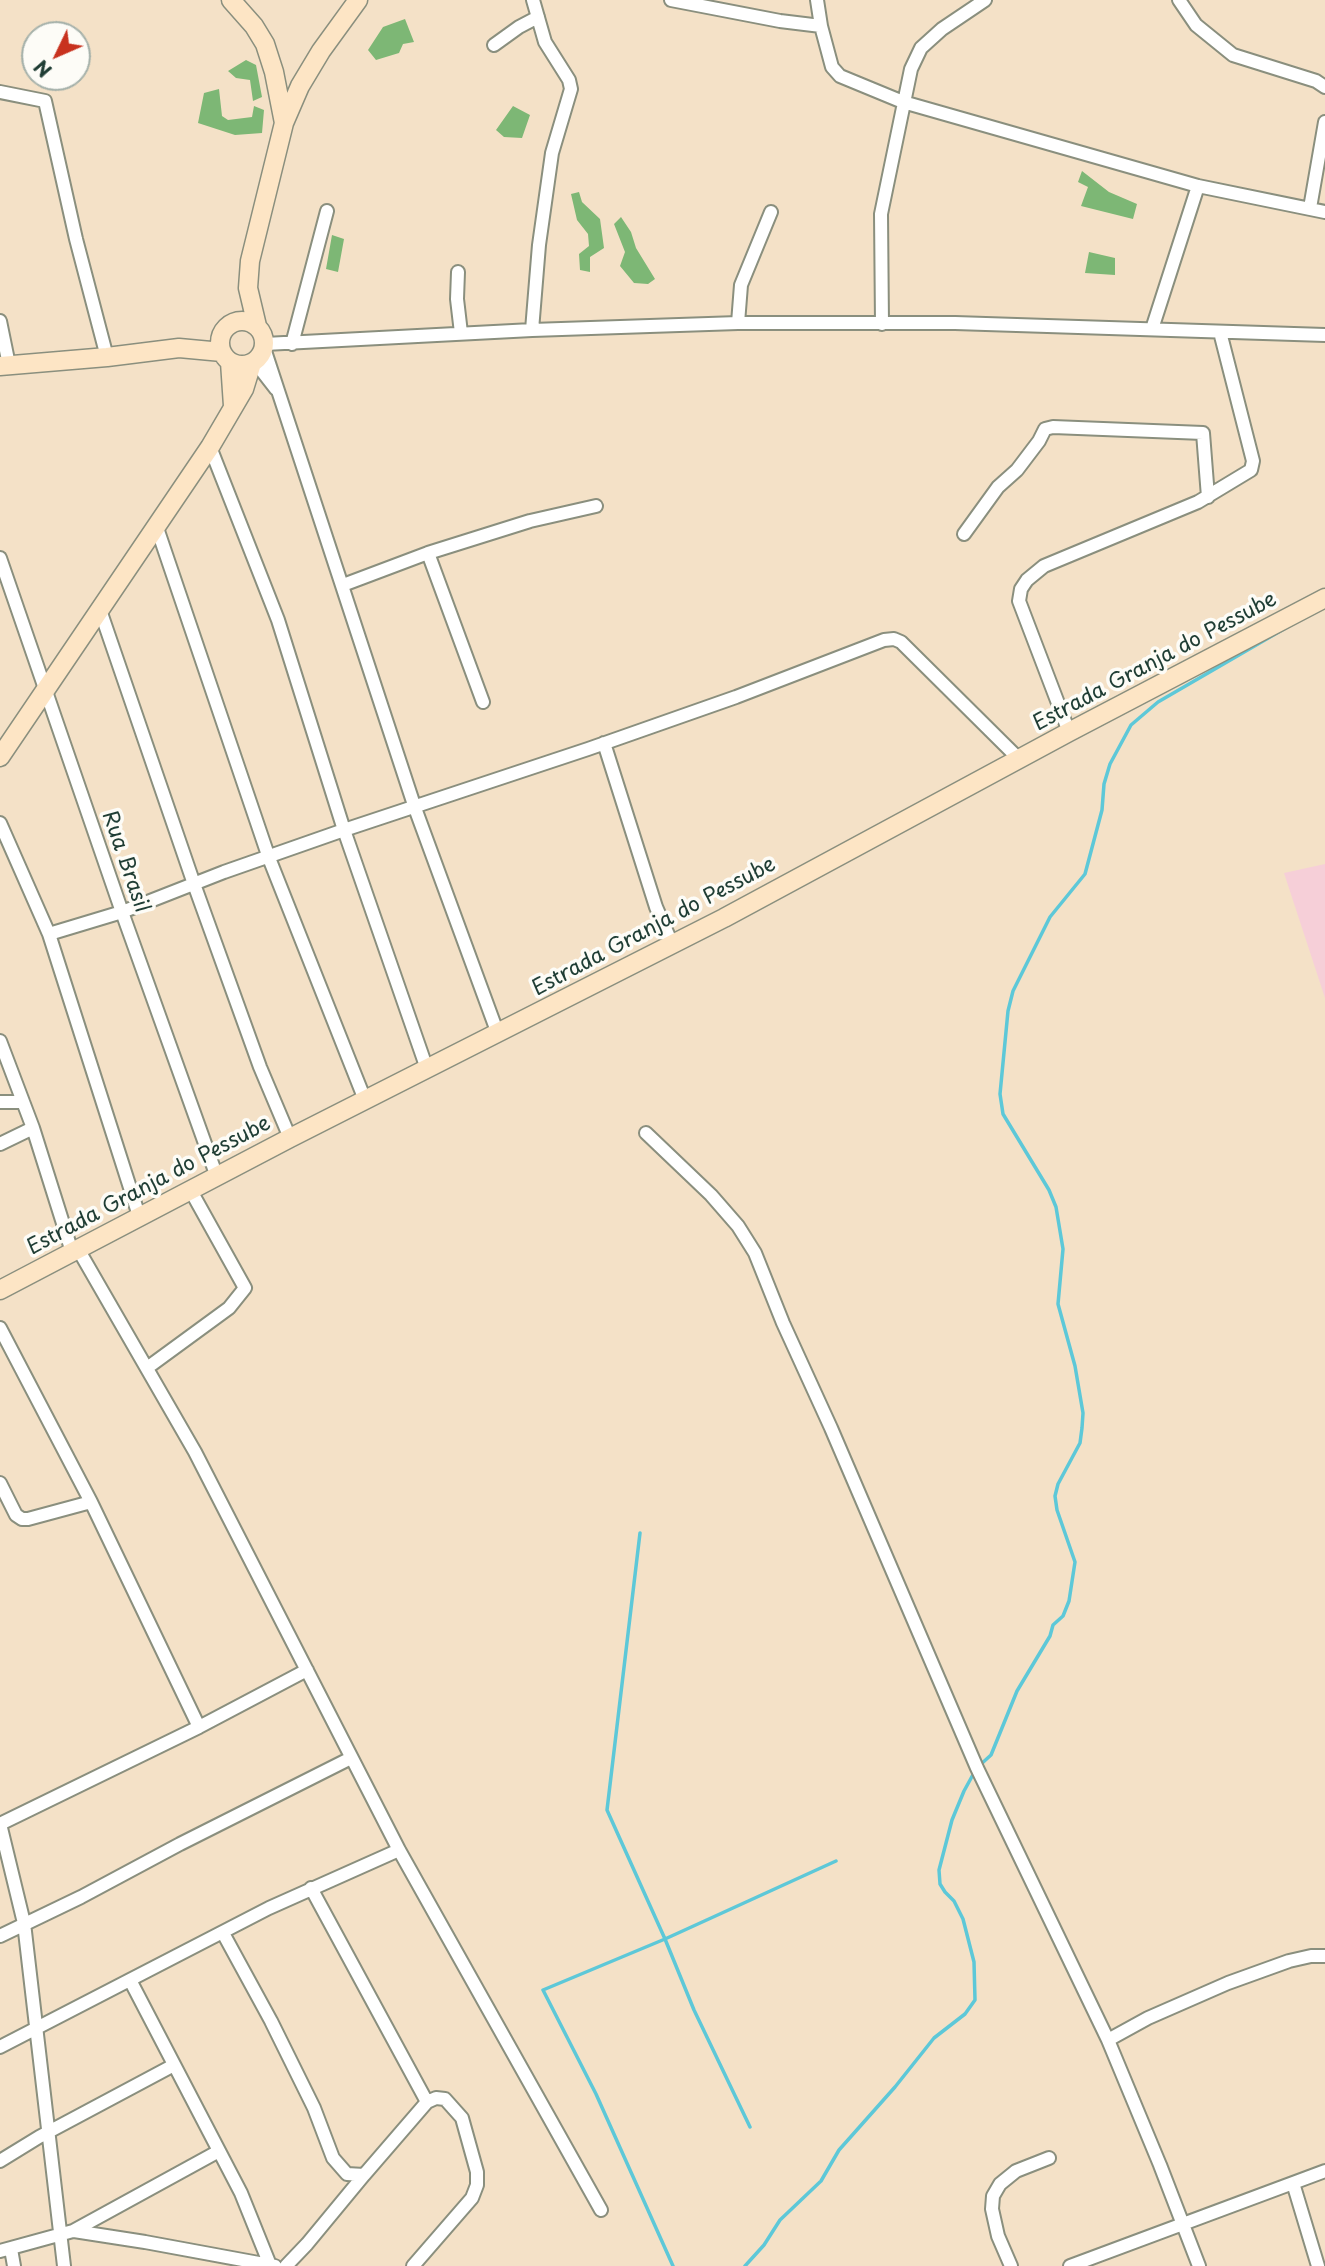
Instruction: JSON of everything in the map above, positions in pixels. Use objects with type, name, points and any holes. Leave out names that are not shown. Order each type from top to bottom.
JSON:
[{"type":"main road","points":[[231,0],[249,19],[265,44],[274,72],[284,124]]},
{"type":"main road","points":[[257,327],[248,288],[250,261],[284,124],[307,74],[341,20],[358,0]]},
{"type":"main road","points":[[233,406],[226,357],[220,341],[248,288]]},
{"type":"main road","points":[[0,757],[210,447],[244,389],[259,354],[263,334],[257,327],[241,320],[179,348],[5,365]]},
{"type":"main road","points":[[179,348],[226,357],[238,365],[259,354]]},
{"type":"main road","name":"Estrada Granja do Pessube","points":[[0,1290],[140,1219],[290,1138],[672,944],[1325,598]]},
{"type":"street","points":[[532,330],[539,245],[552,153],[571,89],[569,80],[545,43],[533,0]]},
{"type":"street","points":[[671,0],[821,26]]},
{"type":"street","points":[[817,0],[832,67],[840,76],[903,102],[1198,186],[1325,212]]},
{"type":"street","points":[[882,324],[881,214],[911,69],[921,48],[942,29],[985,0]]},
{"type":"street","points":[[1179,0],[1196,25],[1233,54],[1316,81],[1325,87]]},
{"type":"street","points":[[495,45],[538,17]]},
{"type":"street","points":[[0,92],[45,101],[76,239],[107,357]]},
{"type":"street","points":[[1310,208],[1325,122]]},
{"type":"street","points":[[1152,329],[1198,186]]},
{"type":"street","points":[[292,344],[327,211]]},
{"type":"street","points":[[738,323],[741,285],[771,212]]},
{"type":"street","points":[[458,272],[457,299],[461,333]]},
{"type":"street","points":[[0,321],[3,328],[5,365]]},
{"type":"street","points":[[498,1034],[415,807],[278,392],[259,354],[292,344],[461,333],[738,323],[955,323],[1325,335]]},
{"type":"street","points":[[1069,732],[1019,601],[1021,589],[1027,580],[1044,566],[1208,497],[1248,473],[1253,461],[1220,332]]},
{"type":"street","points":[[964,534],[999,487],[1017,471],[1045,429],[1053,427],[1203,433],[1208,497]]},
{"type":"street","points":[[210,447],[278,620],[344,830],[427,1069]]},
{"type":"street","points":[[343,585],[428,553],[530,521],[596,506]]},
{"type":"street","points":[[156,525],[269,858],[365,1100]]},
{"type":"street","points":[[428,553],[483,702]]},
{"type":"street","name":"Rua Brasil","points":[[0,558],[121,912],[217,1177]]},
{"type":"street","points":[[100,610],[194,884],[260,1067],[290,1138]]},
{"type":"street","points":[[49,934],[121,912],[344,830],[604,744],[736,697],[869,644],[894,639],[901,642],[1019,759]]},
{"type":"street","points":[[604,744],[656,907],[672,944]]},
{"type":"street","points":[[0,822],[49,934],[140,1219]]},
{"type":"street","points":[[0,1041],[75,1251],[195,1452],[399,1850],[601,2210]]},
{"type":"street","points":[[0,1102],[23,1102]]},
{"type":"street","points":[[0,1143],[33,1128]]},
{"type":"street","points":[[646,1133],[711,1195],[738,1226],[755,1253],[783,1324],[836,1440],[977,1768],[1108,2040],[1199,2266]]},
{"type":"street","points":[[147,1368],[229,1308],[245,1287],[191,1191]]},
{"type":"street","points":[[0,1328],[91,1502],[199,1727]]},
{"type":"street","points":[[0,1483],[16,1515],[22,1519],[91,1502]]},
{"type":"street","points":[[64,2266],[67,2233],[48,2133],[24,1923],[0,1824],[199,1727],[307,1670]]},
{"type":"street","points":[[0,1936],[98,1889],[180,1844],[351,1758]]},
{"type":"street","points":[[0,2047],[311,1888],[399,1850]]},
{"type":"street","points":[[311,1888],[427,2102]]},
{"type":"street","points":[[223,1933],[301,2081],[333,2158],[347,2174],[364,2175]]},
{"type":"street","points":[[1108,2040],[1148,2018],[1228,1983],[1289,1961],[1325,1956]]},
{"type":"street","points":[[130,1980],[254,2220],[272,2266]]},
{"type":"street","points":[[0,2161],[174,2065]]},
{"type":"street","points":[[286,2266],[427,2102],[436,2098],[446,2099],[462,2118],[477,2172],[477,2185],[472,2198],[413,2266]]},
{"type":"street","points":[[14,2266],[6,2250],[67,2233],[219,2151]]},
{"type":"street","points":[[1011,2266],[998,2236],[992,2209],[993,2196],[1000,2184],[1016,2171],[1049,2158]]},
{"type":"street","points":[[1070,2266],[1325,2171]]},
{"type":"street","points":[[1293,2183],[1318,2266]]},
{"type":"street","points":[[67,2233],[145,2242],[272,2266]]},
{"type":"shaded area","points":[[1325,864],[1325,998],[1284,873]]},
{"type":"green space","points":[[405,19],[414,42],[403,44],[399,53],[376,60],[368,50],[383,27]]},
{"type":"green space","points":[[246,60],[256,65],[262,97],[253,101],[250,80],[236,78],[228,71]]},
{"type":"green space","points":[[219,89],[222,116],[228,120],[252,117],[254,106],[264,110],[262,133],[235,135],[198,123],[204,93]]},
{"type":"green space","points":[[513,106],[530,115],[522,138],[504,137],[496,130]]},
{"type":"green space","points":[[1082,171],[1109,192],[1137,204],[1133,219],[1081,206],[1088,187],[1078,182]]},
{"type":"green space","points":[[579,192],[582,202],[600,219],[604,248],[590,257],[590,272],[580,270],[579,254],[589,246],[588,234],[577,220],[571,194]]},
{"type":"green space","points":[[621,217],[655,279],[648,284],[634,283],[620,266],[625,252],[614,224]]},
{"type":"green space","points":[[332,235],[344,239],[338,272],[326,269]]},
{"type":"green space","points":[[1089,252],[1115,258],[1115,275],[1085,273]]},
{"type":"waterway","points":[[980,1765],[991,1755],[1017,1691],[1050,1636],[1053,1625],[1063,1616],[1069,1601],[1075,1562],[1057,1510],[1055,1496],[1058,1484],[1080,1443],[1083,1413],[1075,1366],[1058,1304],[1063,1249],[1056,1207],[1049,1190],[1003,1114],[1000,1094],[1008,1011],[1013,991],[1050,917],[1085,874],[1102,810],[1104,784],[1110,764],[1131,725],[1158,702],[1289,626]]},
{"type":"waterway","points":[[640,1533],[607,1810],[694,2010],[750,2127]]},
{"type":"waterway","points":[[745,2266],[764,2245],[780,2220],[821,2181],[839,2150],[934,2038],[965,2014],[975,2000],[974,1962],[963,1919],[954,1901],[940,1884],[939,1870],[952,1820],[975,1771]]},
{"type":"waterway","points":[[673,2266],[596,2094],[543,1990],[665,1939],[836,1861]]}]
